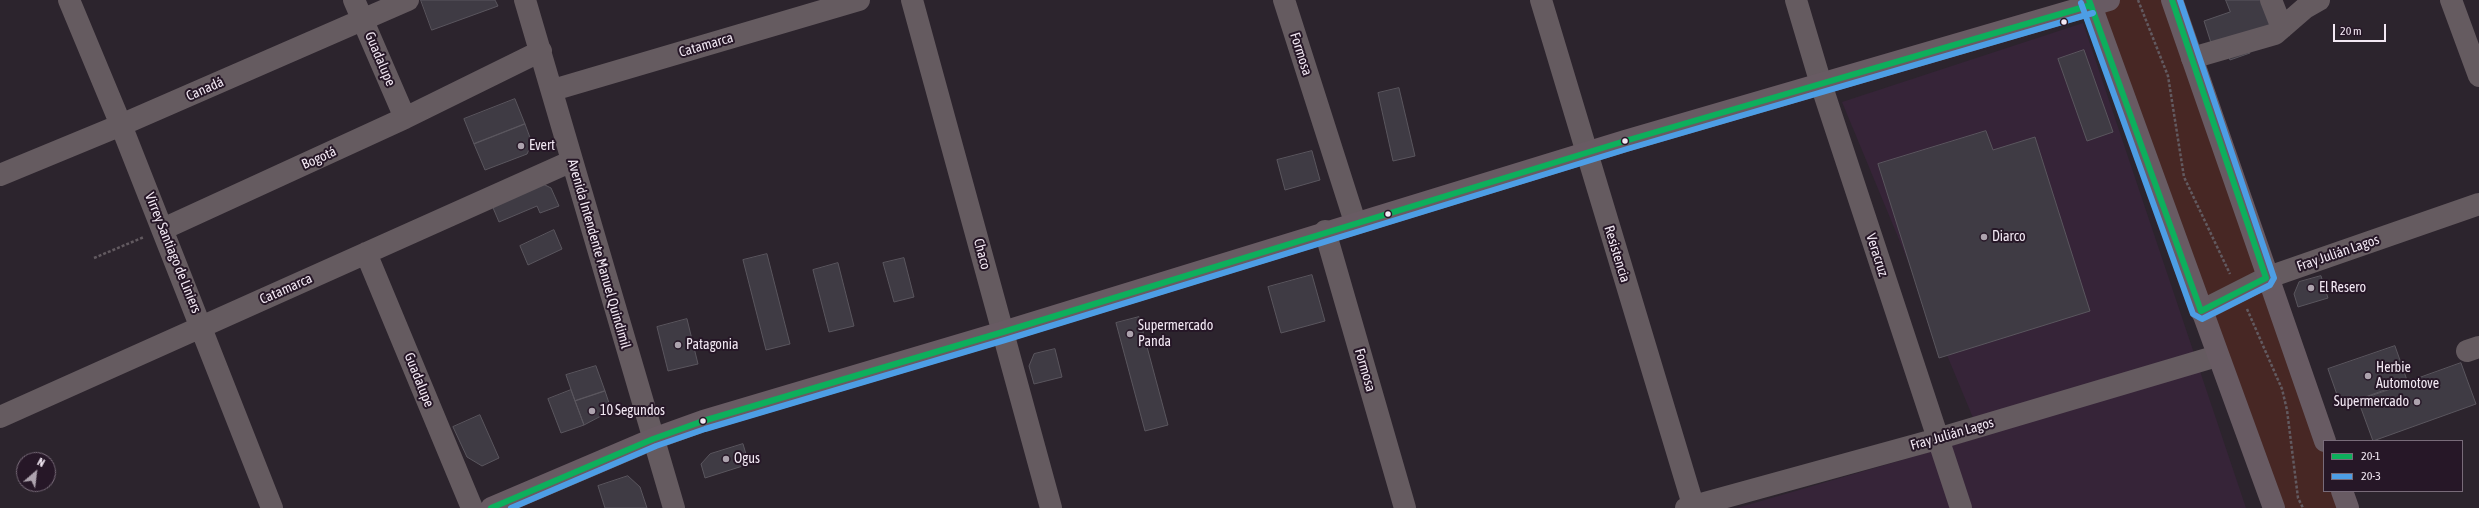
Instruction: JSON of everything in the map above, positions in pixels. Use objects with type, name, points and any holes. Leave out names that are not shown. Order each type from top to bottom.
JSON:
[{"type":"main road","points":[[2172,0],[2266,278],[2325,440]]},
{"type":"main road","points":[[491,508],[653,439],[702,421],[1003,332],[1325,231],[2097,2],[2201,311],[2274,508]]},
{"type":"main road","points":[[2342,492],[2348,508]]},
{"type":"street","name":"Virrey Santiago de Liniers","points":[[69,0],[163,229],[272,508]]},
{"type":"street","name":"Canadá","points":[[0,175],[121,125],[359,10],[408,0]]},
{"type":"street","name":"Avenida Intendente Manuel Quindimil","points":[[525,0],[553,90],[572,161],[674,508]]},
{"type":"street","name":"Catamarca","points":[[553,90],[859,0]]},
{"type":"street","name":"Chaco","points":[[912,0],[1051,508]]},
{"type":"street","name":"Formosa","points":[[1284,0],[1355,222]]},
{"type":"street","name":"Resistencia","points":[[1541,0],[1691,507]]},
{"type":"street","name":"Veracruz","points":[[1796,0],[1821,84],[1936,439],[1961,508]]},
{"type":"street","points":[[2271,0],[2282,28]]},
{"type":"street","points":[[2192,58],[2260,39],[2282,28],[2305,8],[2319,0]]},
{"type":"street","points":[[2451,0],[2479,76]]},
{"type":"street","name":"Guadalupe","points":[[359,10],[406,118]]},
{"type":"street","name":"Bogotá","points":[[163,229],[406,118],[541,51]]},
{"type":"street","name":"Catamarca","points":[[0,417],[202,328],[572,161]]},
{"type":"street","name":"Fray Julián Lagos","points":[[2201,311],[2266,278],[2479,204]]},
{"type":"street","name":"Formosa","points":[[1325,231],[1405,508]]},
{"type":"street","name":"Guadalupe","points":[[366,253],[472,508]]},
{"type":"street","name":"Fray Julián Lagos","points":[[1691,507],[1936,439],[2217,356]]},
{"type":"path","points":[[2138,0],[2168,76],[2184,177],[2282,389],[2287,410],[2298,498],[2303,508]]},
{"type":"path","points":[[94,258],[163,229]]},
{"type":"shaded area","points":[[2089,0],[2172,0],[2324,440],[2323,492],[2342,492],[2348,508],[2274,508]]},
{"type":"shaded area","points":[[2083,23],[2246,508],[1737,508],[1981,437],[1842,102]]},
{"type":"building","points":[[421,0],[495,0],[498,6],[432,30]]},
{"type":"building","points":[[2226,0],[2263,0],[2273,27],[2245,37],[2250,53],[2230,60],[2224,42],[2212,46],[2204,21],[2230,12]]},
{"type":"building","points":[[2084,50],[2113,132],[2087,141],[2058,59]]},
{"type":"building","points":[[1399,88],[1415,156],[1393,161],[1378,93]]},
{"type":"building","points":[[515,99],[525,124],[474,144],[464,119]]},
{"type":"building","points":[[525,124],[532,143],[527,154],[485,170],[474,144]]},
{"type":"building","name":"Diarco","points":[[1986,131],[1993,150],[2035,137],[2090,311],[1939,358],[1878,164]]},
{"type":"building","points":[[1312,151],[1320,180],[1285,190],[1277,160]]},
{"type":"building","points":[[541,183],[551,188],[559,206],[540,213],[537,206],[499,222],[491,203]]},
{"type":"building","points":[[554,230],[562,249],[528,265],[520,246]]},
{"type":"building","points":[[767,254],[790,344],[766,350],[743,260]]},
{"type":"building","points":[[904,258],[914,297],[894,302],[883,263]]},
{"type":"building","points":[[838,263],[854,326],[829,332],[813,270]]},
{"type":"building","points":[[1312,275],[1325,321],[1281,333],[1268,287]]},
{"type":"building","name":"El Resero","points":[[2321,276],[2328,298],[2298,307],[2294,294],[2299,282]]},
{"type":"building","points":[[1139,317],[1168,425],[1145,431],[1116,323]]},
{"type":"building","name":"Patagonia","points":[[687,319],[698,364],[668,371],[657,327]]},
{"type":"building","name":"Herbie Automotove","points":[[2395,346],[2408,383],[2341,406],[2328,369]]},
{"type":"building","points":[[1055,349],[1062,377],[1034,384],[1029,366],[1034,354]]},
{"type":"building","name":"Supermercado","points":[[2461,363],[2476,404],[2373,440],[2358,400]]},
{"type":"building","points":[[596,366],[605,391],[575,401],[566,375]]},
{"type":"building","points":[[571,390],[584,425],[561,433],[548,399]]},
{"type":"building","name":"10 Segundos","points":[[605,391],[610,406],[601,416],[584,425],[575,401]]},
{"type":"building","points":[[480,415],[499,458],[482,466],[467,457],[453,427]]},
{"type":"building","name":"Ogus","points":[[743,444],[749,464],[705,478],[701,464],[710,454]]},
{"type":"building","points":[[628,476],[640,487],[647,508],[605,508],[598,486]]},
{"type":"transit line","name":"20-1","points":[[2089,0],[2201,311],[2266,278],[2172,0]]},
{"type":"transit line","name":"20-3","points":[[2081,3],[2193,314],[2202,319],[2270,285],[2274,278],[2180,0]]},
{"type":"transit line","name":"20-1","points":[[491,508],[653,439],[703,421],[1003,332],[1625,141],[2091,5]]},
{"type":"transit line","name":"20-3","points":[[511,508],[656,446],[705,429],[1005,340],[1627,149],[2093,13]]},
{"type":"place","name":"Evert","points":[[521,146]]},
{"type":"place","name":"Diarco","points":[[1984,237]]},
{"type":"place","name":"El Resero","points":[[2311,288]]},
{"type":"place","name":"Supermercado Panda","points":[[1130,334]]},
{"type":"place","name":"Patagonia","points":[[678,345]]},
{"type":"place","name":"Herbie Automotove","points":[[2368,376]]},
{"type":"place","name":"Supermercado","points":[[2417,402]]},
{"type":"place","name":"10 Segundos","points":[[592,411]]},
{"type":"place","name":"Ogus","points":[[726,459]]}]
